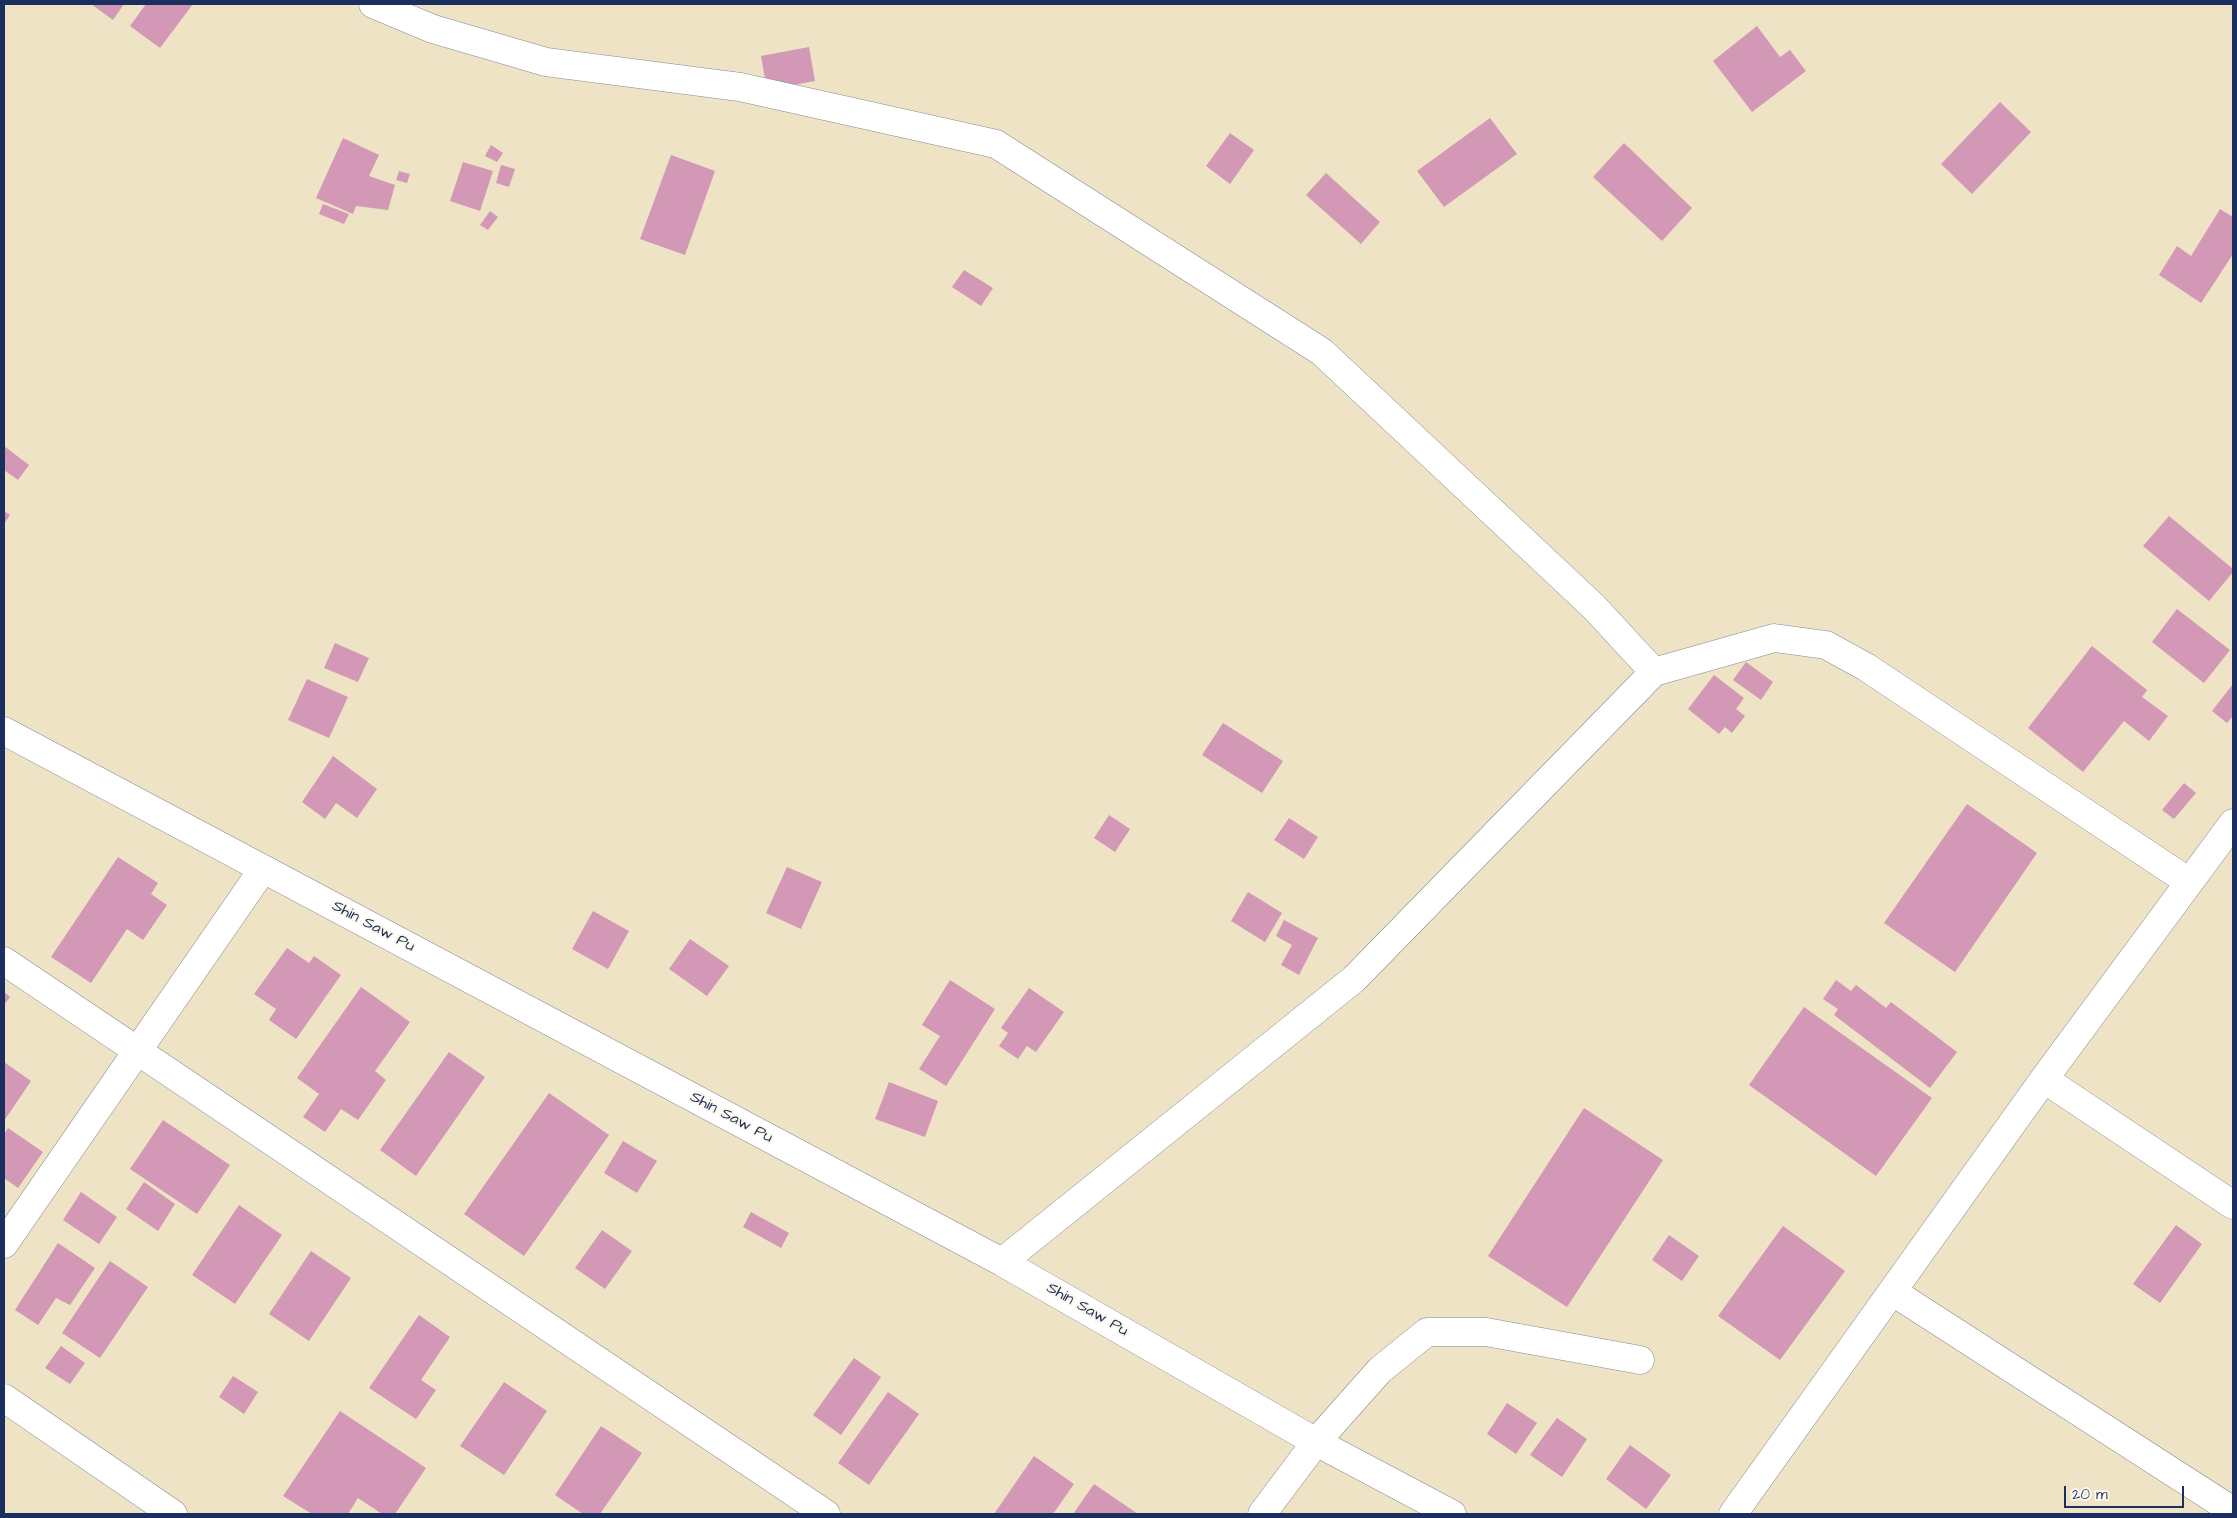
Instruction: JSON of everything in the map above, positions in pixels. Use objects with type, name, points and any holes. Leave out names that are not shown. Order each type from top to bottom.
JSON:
[{"type":"street","points":[[373,4],[433,28],[546,62],[740,87],[996,144],[1322,352],[1594,607],[1654,672]]},
{"type":"street","points":[[1002,1262],[1354,979],[1654,672],[1774,638],[1826,645],[1866,667],[2189,882]]},
{"type":"street","name":"Shin Saw Pu","points":[[4,731],[1002,1262],[1316,1442],[1452,1514]]},
{"type":"street","points":[[1733,1514],[2044,1080],[2233,822]]},
{"type":"street","points":[[4,1244],[263,869]]},
{"type":"street","points":[[4,961],[826,1514]]},
{"type":"street","points":[[2044,1080],[2233,1205]]},
{"type":"street","points":[[1893,1292],[2233,1511]]},
{"type":"street","points":[[1262,1514],[1316,1442],[1380,1370],[1427,1332],[1486,1332],[1640,1360]]},
{"type":"street","points":[[4,1398],[173,1514]]},
{"type":"building","points":[[91,4],[124,4],[113,20]]},
{"type":"building","points":[[146,4],[193,4],[160,48],[130,26]]},
{"type":"building","points":[[1757,26],[1780,57],[1790,50],[1806,71],[1752,112],[1713,61]]},
{"type":"building","points":[[809,47],[815,81],[767,90],[761,56]]},
{"type":"building","points":[[2000,102],[2031,132],[1972,194],[1941,164]]},
{"type":"building","points":[[1490,118],[1517,154],[1444,207],[1417,171]]},
{"type":"building","points":[[1230,133],[1254,150],[1230,184],[1206,166]]},
{"type":"building","points":[[343,138],[379,155],[369,176],[395,185],[388,210],[356,206],[353,214],[316,198]]},
{"type":"building","points":[[1624,143],[1692,208],[1662,241],[1593,177]]},
{"type":"building","points":[[491,145],[503,153],[497,162],[485,156]]},
{"type":"building","points":[[671,155],[715,171],[685,255],[640,239]]},
{"type":"building","points":[[463,162],[493,171],[480,211],[450,201]]},
{"type":"building","points":[[501,165],[515,169],[509,187],[496,183]]},
{"type":"building","points":[[399,171],[410,174],[407,183],[396,180]]},
{"type":"building","points":[[1326,173],[1380,222],[1361,244],[1306,195]]},
{"type":"building","points":[[323,204],[349,214],[344,224],[319,214]]},
{"type":"building","points":[[2220,209],[2233,217],[2233,254],[2201,303],[2159,275],[2177,246],[2191,256]]},
{"type":"building","points":[[490,211],[498,217],[488,230],[480,225]]},
{"type":"building","points":[[964,270],[993,288],[981,306],[952,287]]},
{"type":"building","points":[[4,446],[29,465],[18,480],[4,470]]},
{"type":"building","points":[[4,511],[10,515],[4,524]]},
{"type":"building","points":[[2169,516],[2233,569],[2233,572],[2209,601],[2143,546]]},
{"type":"building","points":[[2177,609],[2230,650],[2204,683],[2152,642]]},
{"type":"building","points":[[335,643],[369,658],[358,682],[324,668]]},
{"type":"building","points":[[2092,646],[2147,690],[2142,697],[2168,716],[2149,741],[2124,721],[2083,772],[2028,728]]},
{"type":"building","points":[[1746,662],[1773,682],[1761,700],[1733,680]]},
{"type":"building","points":[[1714,675],[1744,698],[1736,709],[1745,716],[1732,733],[1725,727],[1719,734],[1688,709]]},
{"type":"building","points":[[307,679],[348,697],[329,738],[288,720]]},
{"type":"building","points":[[2233,684],[2233,716],[2227,723],[2212,711]]},
{"type":"building","points":[[1223,723],[1283,761],[1262,793],[1202,755]]},
{"type":"building","points":[[333,756],[377,789],[357,818],[336,803],[325,819],[302,802]]},
{"type":"building","points":[[2184,783],[2196,793],[2174,819],[2162,810]]},
{"type":"building","points":[[1967,804],[2037,853],[1955,972],[1884,923]]},
{"type":"building","points":[[1109,815],[1130,829],[1115,852],[1094,838]]},
{"type":"building","points":[[1289,818],[1318,837],[1304,859],[1274,840]]},
{"type":"building","points":[[118,857],[158,883],[151,894],[167,905],[143,940],[127,929],[91,983],[51,957]]},
{"type":"building","points":[[787,867],[822,882],[801,929],[766,913]]},
{"type":"building","points":[[1248,892],[1282,913],[1265,942],[1231,921]]},
{"type":"building","points":[[593,911],[629,931],[608,969],[572,949]]},
{"type":"building","points":[[1284,920],[1318,938],[1299,975],[1281,965],[1292,945],[1276,936]]},
{"type":"building","points":[[690,939],[729,966],[707,996],[669,969]]},
{"type":"building","points":[[287,948],[309,963],[314,956],[341,975],[296,1039],[269,1020],[276,1009],[254,994]]},
{"type":"building","points":[[950,980],[995,1009],[946,1086],[919,1069],[940,1036],[922,1025]]},
{"type":"building","points":[[1836,980],[1851,991],[1856,985],[1886,1008],[1891,1002],[1957,1052],[1930,1088],[1834,1015],[1838,1009],[1823,999]]},
{"type":"building","points":[[361,987],[410,1022],[375,1071],[386,1080],[358,1120],[341,1109],[325,1132],[303,1117],[319,1094],[297,1078]]},
{"type":"building","points":[[1029,988],[1064,1012],[1036,1052],[1027,1046],[1018,1059],[999,1046],[1008,1033],[1001,1028]]},
{"type":"building","points":[[4,992],[10,997],[4,1005]]},
{"type":"building","points":[[1804,1007],[1932,1098],[1876,1176],[1749,1085]]},
{"type":"building","points":[[449,1052],[485,1077],[416,1176],[380,1150]]},
{"type":"building","points":[[4,1062],[31,1081],[4,1121]]},
{"type":"building","points":[[889,1082],[938,1101],[925,1137],[875,1119]]},
{"type":"building","points":[[549,1093],[609,1135],[524,1256],[464,1214]]},
{"type":"building","points":[[1584,1108],[1663,1160],[1567,1307],[1488,1256]]},
{"type":"building","points":[[163,1120],[230,1165],[197,1214],[130,1169]]},
{"type":"building","points":[[8,1128],[43,1152],[18,1188],[4,1178],[4,1135]]},
{"type":"building","points":[[623,1141],[657,1161],[637,1193],[604,1173]]},
{"type":"building","points":[[144,1182],[175,1204],[158,1231],[126,1209]]},
{"type":"building","points":[[81,1192],[117,1217],[99,1244],[63,1220]]},
{"type":"building","points":[[239,1205],[282,1235],[235,1304],[192,1275]]},
{"type":"building","points":[[751,1212],[789,1233],[781,1248],[743,1227]]},
{"type":"building","points":[[2176,1225],[2202,1244],[2160,1303],[2133,1284]]},
{"type":"building","points":[[1783,1226],[1845,1271],[1780,1360],[1718,1316]]},
{"type":"building","points":[[602,1230],[632,1251],[605,1289],[575,1268]]},
{"type":"building","points":[[1669,1235],[1699,1256],[1682,1281],[1652,1260]]},
{"type":"building","points":[[58,1243],[95,1268],[70,1305],[56,1298],[38,1325],[15,1310]]},
{"type":"building","points":[[311,1251],[351,1278],[309,1341],[269,1314]]},
{"type":"building","points":[[110,1261],[148,1287],[100,1358],[62,1333]]},
{"type":"building","points":[[419,1315],[450,1337],[421,1380],[436,1390],[416,1419],[369,1388]]},
{"type":"building","points":[[61,1346],[85,1363],[70,1384],[45,1368]]},
{"type":"building","points":[[854,1358],[881,1377],[841,1435],[813,1415]]},
{"type":"building","points":[[233,1376],[258,1392],[244,1414],[219,1397]]},
{"type":"building","points":[[504,1382],[547,1411],[504,1475],[460,1446]]},
{"type":"building","points":[[888,1392],[919,1414],[869,1485],[838,1463]]},
{"type":"building","points":[[1507,1403],[1537,1423],[1516,1454],[1487,1434]]},
{"type":"building","points":[[340,1411],[426,1468],[395,1514],[382,1514],[358,1498],[348,1514],[312,1514],[283,1496]]},
{"type":"building","points":[[1557,1418],[1587,1439],[1562,1477],[1530,1455]]},
{"type":"building","points":[[601,1426],[642,1453],[600,1514],[583,1514],[555,1495]]},
{"type":"building","points":[[1630,1445],[1671,1475],[1646,1509],[1606,1479]]},
{"type":"building","points":[[1034,1456],[1074,1484],[1053,1514],[994,1514]]},
{"type":"building","points":[[1094,1484],[1138,1514],[1073,1514]]}]
